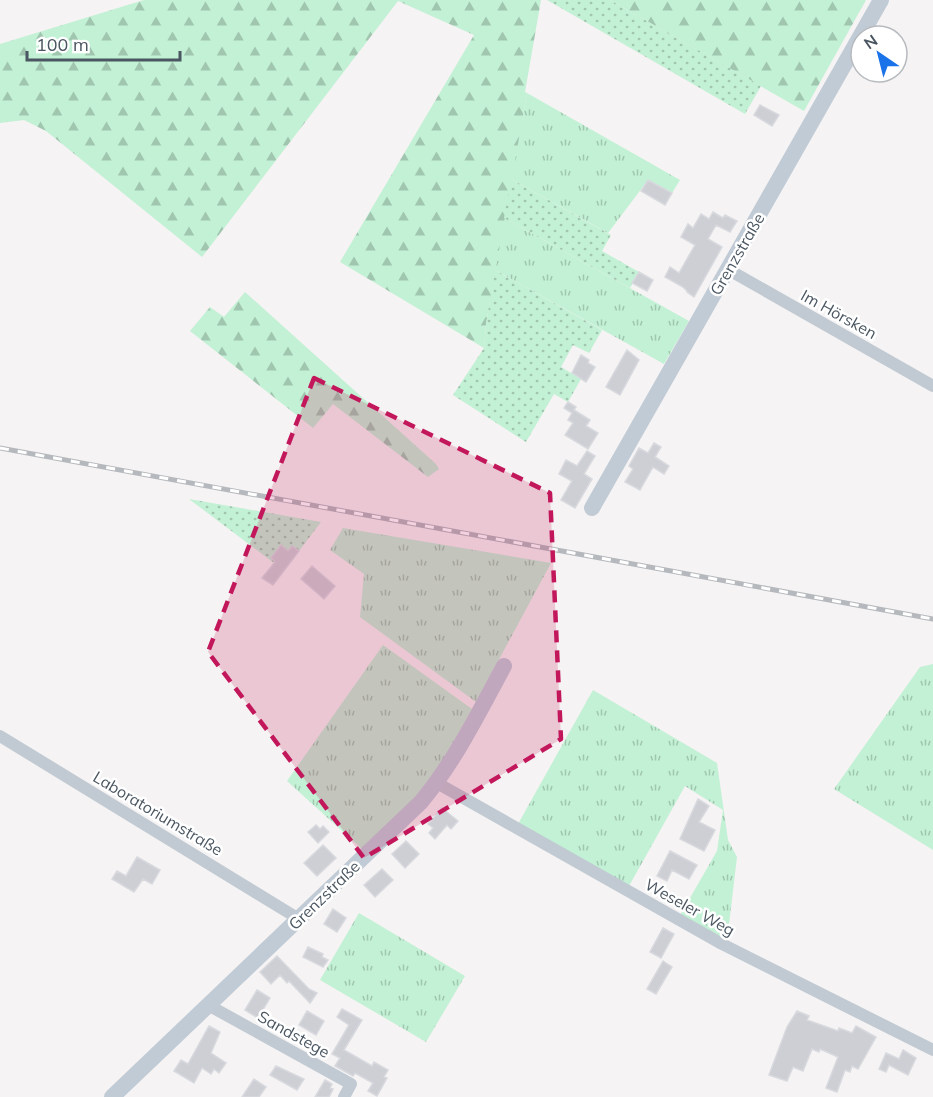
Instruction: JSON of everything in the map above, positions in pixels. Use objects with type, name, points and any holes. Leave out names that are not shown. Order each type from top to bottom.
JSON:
[{"type":"street","name":"Grenzstraße","points":[[592,508],[881,0]]},
{"type":"street","name":"Im Hörsken","points":[[729,270],[933,386]]},
{"type":"street","name":"Grenzstraße","points":[[112,1097],[421,802],[437,783],[481,710],[504,666]]},
{"type":"street","name":"Laboratoriumstraße","points":[[0,736],[299,919]]},
{"type":"street","name":"Weseler Weg","points":[[437,783],[722,944],[933,1050]]},
{"type":"street","name":"Sandstege","points":[[208,1005],[351,1084],[344,1097]]},
{"type":"highlighted area","points":[[314,378],[550,493],[561,739],[364,858],[208,652]]},
{"type":"green space","points":[[144,0],[541,0],[486,324],[484,348],[340,262],[474,35],[398,1],[202,257],[46,131],[24,120],[0,123],[0,44]]},
{"type":"green space","points":[[547,0],[610,0],[761,86],[745,114]]},
{"type":"green space","points":[[610,0],[866,0],[853,24],[849,24],[849,30],[804,111]]},
{"type":"green space","points":[[527,93],[680,180],[672,193],[648,180],[608,233],[511,179]]},
{"type":"green space","points":[[511,179],[611,235],[602,251],[639,272],[630,288],[504,218]]},
{"type":"green space","points":[[504,218],[689,321],[664,364],[495,270]]},
{"type":"green space","points":[[495,270],[602,330],[589,353],[573,345],[561,367],[581,379],[568,402],[554,394],[526,442],[453,395],[484,348]]},
{"type":"green space","points":[[245,292],[439,469],[428,477],[333,404],[313,428],[190,331],[210,307],[224,317]]},
{"type":"green space","points":[[189,499],[321,522],[299,551],[292,546],[288,551],[281,545],[271,558],[274,563]]},
{"type":"green space","points":[[343,528],[551,563],[476,702],[360,617],[364,574],[330,550]]},
{"type":"green space","points":[[383,645],[472,709],[430,784],[362,849],[287,781]]},
{"type":"green space","points":[[933,664],[933,850],[834,789],[920,667]]},
{"type":"green space","points":[[593,690],[717,763],[728,840],[737,857],[727,941],[679,917],[717,851],[723,810],[685,786],[629,886],[518,824]]},
{"type":"green space","points":[[359,913],[465,976],[426,1042],[320,980]]},
{"type":"building","points":[[760,105],[779,115],[772,126],[754,115]]},
{"type":"building","points":[[648,180],[672,193],[665,205],[641,191]]},
{"type":"building","points":[[713,212],[723,218],[725,215],[737,221],[730,232],[716,225],[708,239],[722,247],[694,297],[683,287],[665,277],[670,267],[679,273],[695,245],[681,237],[688,224],[693,228],[701,214],[709,219]]},
{"type":"building","points":[[639,272],[653,280],[647,291],[632,283]]},
{"type":"building","points":[[627,350],[639,360],[620,395],[606,387]]},
{"type":"building","points":[[581,355],[595,367],[586,382],[572,373]]},
{"type":"building","points":[[568,402],[576,407],[574,410],[590,420],[586,426],[598,433],[588,449],[565,435],[573,423],[568,420],[572,413],[564,408]]},
{"type":"building","points":[[654,443],[661,447],[655,457],[669,466],[664,474],[653,467],[640,490],[625,482],[633,469],[629,466],[639,448],[648,453]]},
{"type":"building","points":[[587,451],[595,456],[584,474],[592,479],[575,508],[561,500],[572,481],[559,474],[566,460],[577,466]]},
{"type":"building","points":[[281,545],[288,551],[292,546],[299,551],[273,585],[262,578],[275,562],[271,558]]},
{"type":"building","points":[[312,566],[335,586],[324,599],[301,579]]},
{"type":"building","points":[[698,799],[709,806],[699,822],[715,830],[704,851],[680,839]]},
{"type":"building","points":[[442,808],[458,821],[451,829],[447,825],[435,839],[429,833],[433,828],[428,824]]},
{"type":"building","points":[[316,825],[320,829],[323,826],[329,832],[318,843],[308,832]]},
{"type":"building","points":[[406,841],[419,854],[405,868],[392,854]]},
{"type":"building","points":[[323,845],[336,858],[317,876],[304,863]]},
{"type":"building","points":[[670,851],[697,865],[689,879],[672,870],[667,881],[657,876]]},
{"type":"building","points":[[137,857],[160,870],[152,884],[143,879],[134,892],[112,879],[117,871],[126,876]]},
{"type":"building","points":[[382,869],[393,880],[375,897],[364,885]]},
{"type":"building","points":[[333,909],[346,918],[337,932],[324,924]]},
{"type":"building","points":[[663,928],[674,934],[661,958],[650,952]]},
{"type":"building","points":[[308,947],[323,954],[322,957],[328,960],[323,967],[303,957]]},
{"type":"building","points":[[277,956],[309,989],[317,993],[310,1003],[280,975],[271,984],[260,972]]},
{"type":"building","points":[[663,961],[672,967],[656,994],[647,989]]},
{"type":"building","points":[[257,990],[270,998],[258,1018],[245,1010]]},
{"type":"building","points":[[342,1009],[362,1020],[344,1050],[372,1066],[374,1062],[388,1070],[384,1077],[387,1078],[377,1096],[368,1091],[373,1083],[335,1066],[340,1058],[332,1054],[349,1025],[337,1017]]},
{"type":"building","points":[[307,1011],[324,1021],[316,1035],[299,1025]]},
{"type":"building","points":[[797,1011],[809,1016],[807,1020],[838,1031],[839,1028],[852,1033],[856,1026],[876,1037],[858,1069],[852,1066],[850,1072],[845,1070],[837,1092],[826,1088],[838,1057],[820,1049],[819,1052],[812,1049],[803,1071],[793,1067],[787,1081],[769,1075],[787,1027]]},
{"type":"building","points":[[209,1026],[220,1032],[211,1053],[226,1063],[219,1073],[214,1069],[211,1074],[202,1068],[194,1083],[174,1071],[181,1060],[188,1064]]},
{"type":"building","points":[[903,1050],[916,1058],[908,1075],[889,1065],[886,1072],[879,1069],[886,1053],[899,1059]]},
{"type":"building","points":[[276,1066],[304,1079],[297,1090],[270,1075]]},
{"type":"building","points":[[254,1079],[266,1087],[259,1097],[242,1097]]},
{"type":"building","points":[[325,1080],[332,1084],[330,1088],[333,1089],[329,1097],[315,1097]]},
{"type":"railway","points":[[0,448],[933,619]]}]
